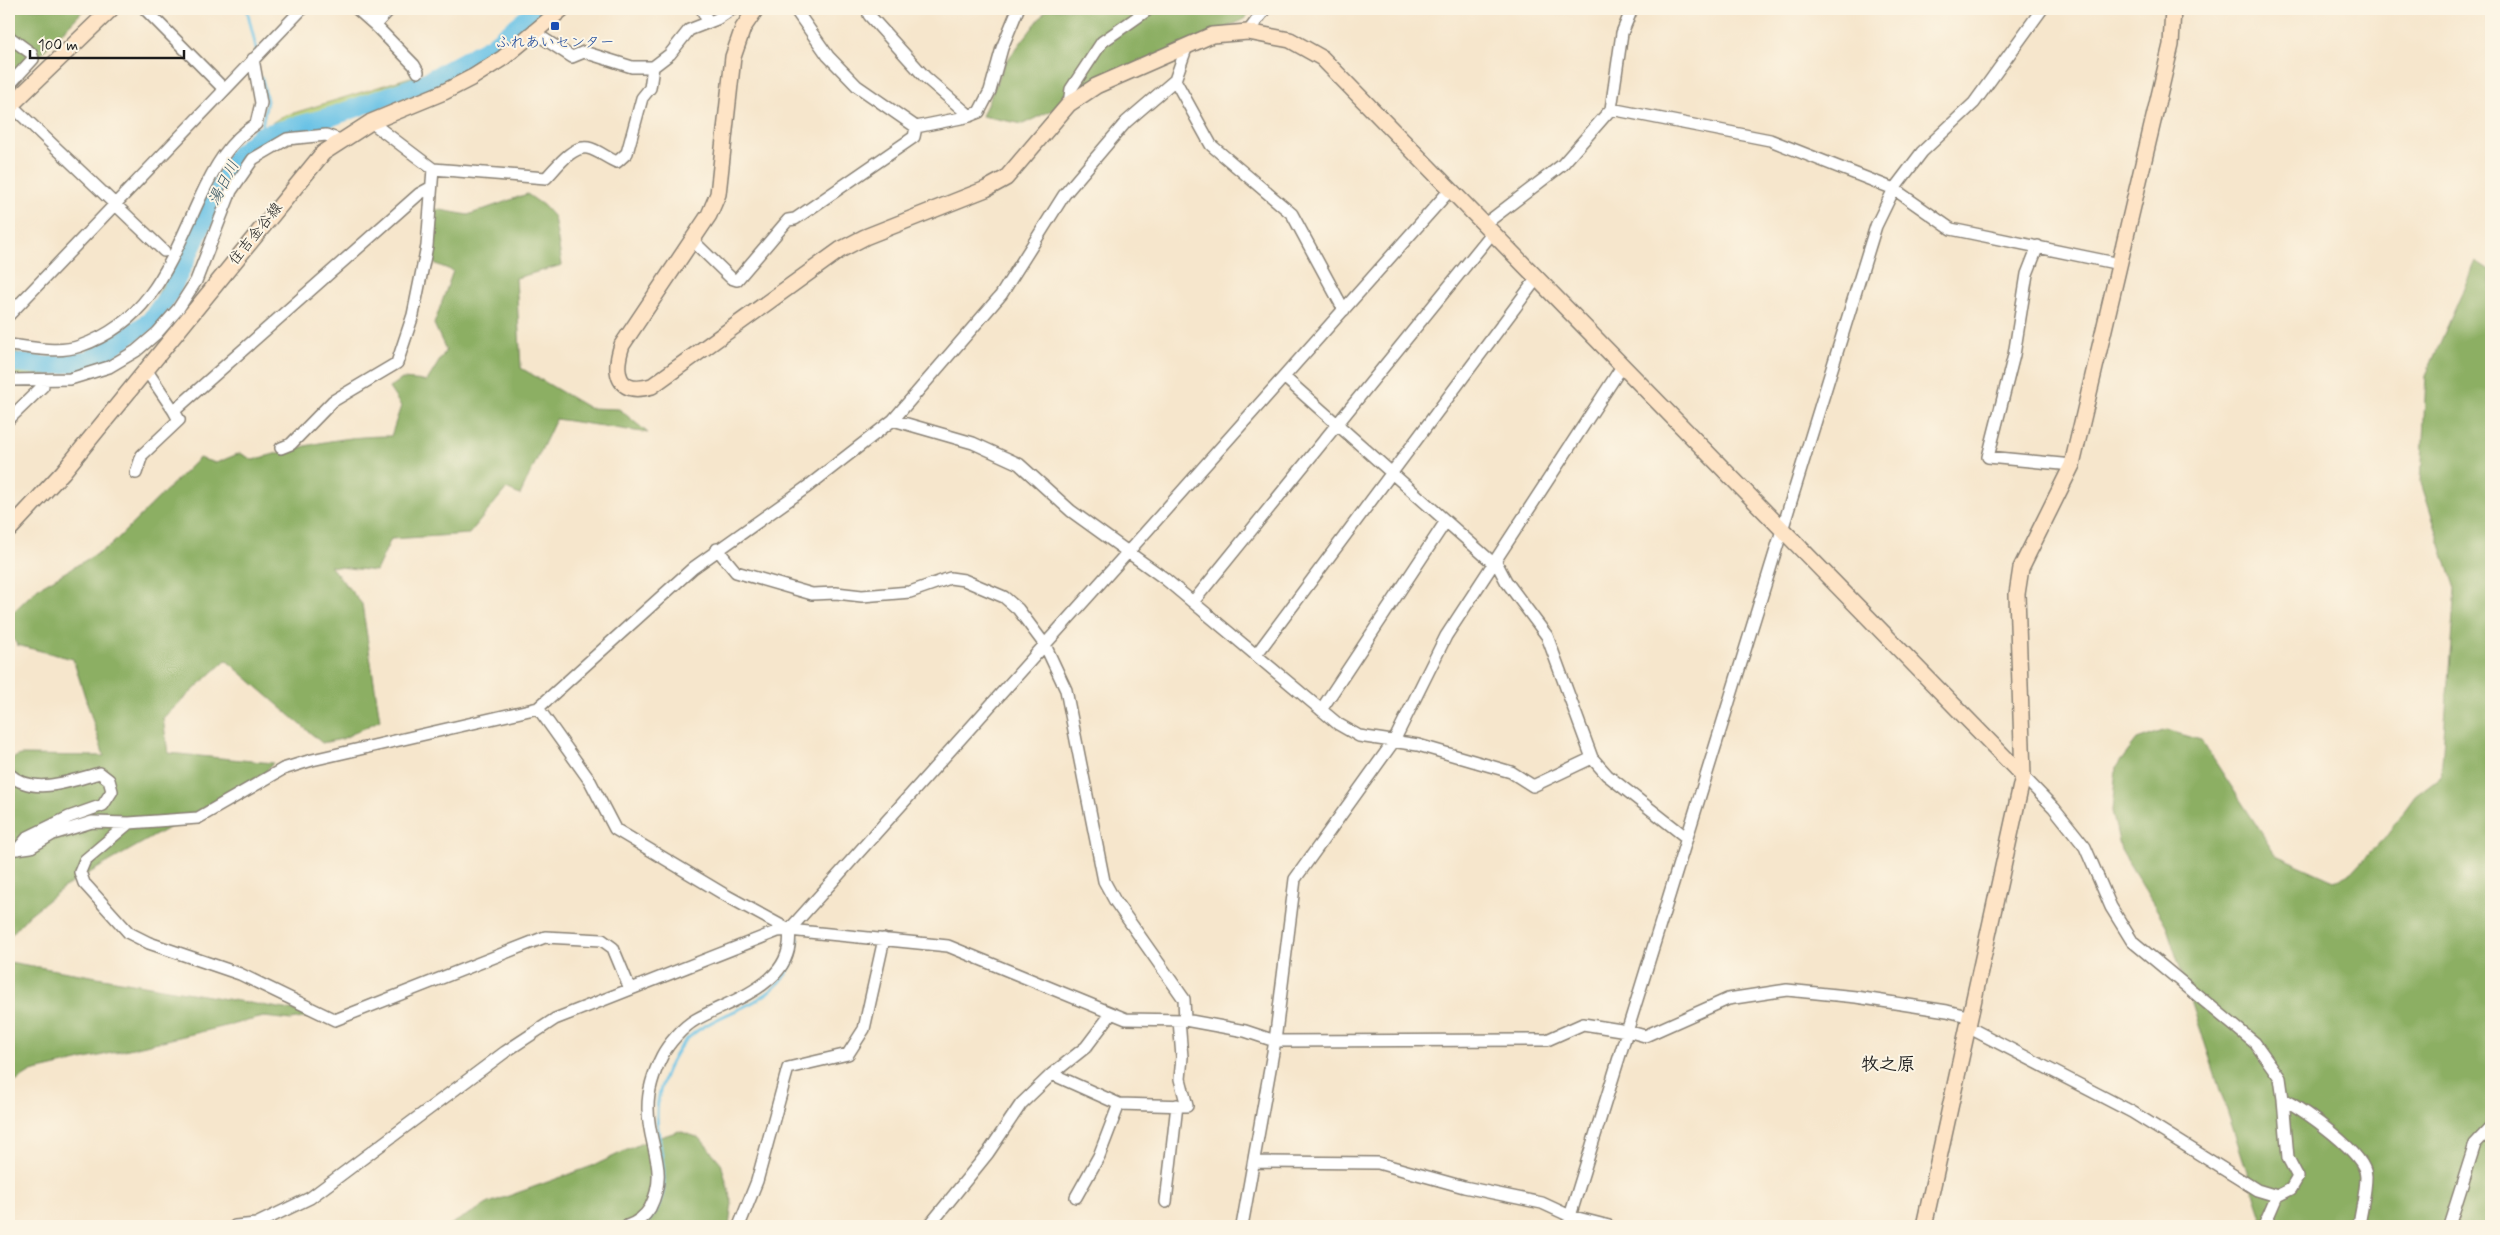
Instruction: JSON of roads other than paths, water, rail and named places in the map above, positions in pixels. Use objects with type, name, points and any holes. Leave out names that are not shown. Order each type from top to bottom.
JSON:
[{"type":"street","points":[[111,9],[10,106],[164,251]]},
{"type":"street","points":[[144,9],[224,88]]},
{"type":"street","points":[[9,315],[224,88],[302,9]]},
{"type":"street","points":[[358,9],[414,65],[418,72]]},
{"type":"street","points":[[375,25],[390,9]]},
{"type":"street","name":"住吉金谷線","points":[[9,530],[63,472],[147,371],[322,153],[371,122],[444,92],[474,77],[503,58],[562,9]]},
{"type":"street","points":[[702,9],[708,22]]},
{"type":"street","points":[[371,122],[433,169],[546,178],[568,155],[579,149],[588,148],[606,159],[617,162],[627,153],[642,98],[650,88],[654,68],[670,54],[689,30],[732,9]]},
{"type":"street","points":[[756,9],[743,28],[733,56],[718,194],[708,215],[622,345],[616,363],[620,380],[628,387],[637,390],[652,386],[840,250],[865,237],[970,195],[1006,178],[1069,104],[1096,86],[1212,35],[1248,32],[1290,40],[1322,58],[1782,527],[2054,808],[2085,847],[2110,907],[2132,941],[2255,1043],[2280,1078],[2288,1158],[2298,1177],[2291,1189],[2277,1196],[2264,1226]]},
{"type":"street","points":[[795,9],[828,56],[857,86],[916,127],[970,116],[979,112],[990,91],[1002,48],[1018,9]]},
{"type":"street","points":[[1069,104],[1071,89],[1102,42],[1149,9]]},
{"type":"street","points":[[1248,32],[1265,9]]},
{"type":"street","points":[[1193,602],[1337,424],[1489,228],[1562,165],[1611,109],[1622,33],[1632,9]]},
{"type":"street","points":[[1569,1221],[1876,226],[1894,189],[1922,152],[1974,103],[2042,9]]},
{"type":"street","points":[[1924,1226],[2023,776],[2018,585],[2021,568],[2072,465],[2171,45],[2173,9]]},
{"type":"street","points":[[869,15],[925,77],[970,116]]},
{"type":"street","points":[[535,33],[572,57],[584,52],[632,67],[654,68]]},
{"type":"street","points":[[9,37],[31,53],[33,59],[9,85]]},
{"type":"street","points":[[13,850],[31,848],[53,834],[92,822],[198,818],[291,766],[538,708],[693,568],[717,549],[807,487],[893,420],[1001,295],[1070,188],[1126,122],[1175,80],[1186,46]]},
{"type":"street","points":[[9,345],[44,350],[79,346],[134,315],[155,289],[223,153],[243,132],[256,124],[261,103],[256,56]]},
{"type":"street","points":[[1175,80],[1211,145],[1292,214],[1344,310]]},
{"type":"street","points":[[1611,109],[1770,140],[1894,189],[1951,229],[2120,264]]},
{"type":"street","points":[[692,240],[732,278],[737,280],[788,220],[795,219],[914,137],[916,127]]},
{"type":"street","points":[[9,380],[70,379],[109,367],[136,351],[158,333],[196,281],[231,191],[253,159],[287,139],[326,136],[340,140]]},
{"type":"street","points":[[281,448],[291,444],[333,401],[397,363],[413,315],[427,246],[430,188],[433,169]]},
{"type":"street","points":[[174,411],[419,194],[430,188]]},
{"type":"street","points":[[789,930],[1450,190]]},
{"type":"street","points":[[2038,246],[2027,274],[2014,355],[1988,457],[2072,465]]},
{"type":"street","points":[[1256,654],[1537,278]]},
{"type":"street","points":[[1242,1226],[1276,1041],[1295,879],[1394,741],[1446,636],[1623,365]]},
{"type":"street","points":[[136,473],[142,455],[179,420],[147,371]]},
{"type":"street","points":[[1284,377],[1494,562],[1547,636],[1592,758],[1607,775],[1687,838]]},
{"type":"street","points":[[9,419],[44,386]]},
{"type":"street","points":[[893,420],[973,443],[1019,464],[1071,512],[1164,578],[1338,724],[1359,736],[1418,745],[1511,772],[1533,786],[1592,758]]},
{"type":"street","points":[[1321,710],[1446,521]]},
{"type":"street","points":[[717,549],[736,572],[812,594],[862,596],[910,592],[950,578],[964,580],[1004,597],[1018,609],[1044,646],[1066,690],[1104,881],[1115,900],[1184,999],[1180,1079],[1187,1106],[1119,1104],[1052,1074]]},
{"type":"street","points":[[538,708],[590,780],[615,829],[727,896],[789,930]]},
{"type":"street","points":[[9,774],[26,784],[40,786],[62,783],[100,772],[109,780],[112,791],[103,805],[28,837],[13,850]]},
{"type":"street","points":[[129,822],[85,860],[80,872],[84,883],[129,933],[150,943],[240,974],[335,1020],[545,937],[602,940],[613,948],[630,989]]},
{"type":"street","points":[[627,1226],[646,1214],[658,1192],[658,1172],[648,1108],[652,1077],[663,1054],[694,1021],[745,997],[764,984],[785,962],[791,943],[789,930]]},
{"type":"street","points":[[235,1226],[256,1224],[310,1198],[505,1052],[555,1019],[778,931],[789,930],[948,946],[1126,1019],[1182,1020],[1245,1031],[1276,1041],[1547,1040],[1583,1024],[1627,1031],[1644,1036],[1728,1000],[1788,990],[1947,1010],[2132,1112],[2257,1190],[2277,1196]]},
{"type":"street","points":[[739,1226],[757,1181],[788,1068],[848,1054],[864,1029],[884,939]]},
{"type":"street","points":[[929,1226],[968,1180],[1022,1104],[1052,1074],[1086,1047],[1111,1014]]},
{"type":"street","points":[[2283,1099],[2326,1128],[2357,1157],[2366,1174],[2359,1226]]},
{"type":"street","points":[[1076,1197],[1099,1156],[1119,1104]]},
{"type":"street","points":[[1166,1202],[1177,1105]]},
{"type":"street","points":[[2449,1226],[2475,1144],[2491,1127]]},
{"type":"street","points":[[1254,1162],[1378,1163],[1464,1187],[1542,1203],[1569,1221],[1608,1226]]},
{"type":"waterway","points":[[247,9],[257,52]]},
{"type":"waterway","name":"湯日川","points":[[9,362],[49,366],[86,361],[106,351],[150,321],[170,293],[222,183],[237,156],[260,136],[333,116],[422,84],[492,46],[539,9]]},
{"type":"waterway","points":[[260,136],[267,101],[262,78]]},
{"type":"waterway","points":[[643,1226],[654,1214],[661,1201],[664,1188],[657,1108],[664,1077],[671,1062],[688,1038],[705,1025],[764,996],[780,982],[792,964],[798,938]]},
{"type":"place","name":"ふれあいセンター","points":[[555,26]]},
{"type":"district","name":"牧之原","points":[[1888,1065]]}]
